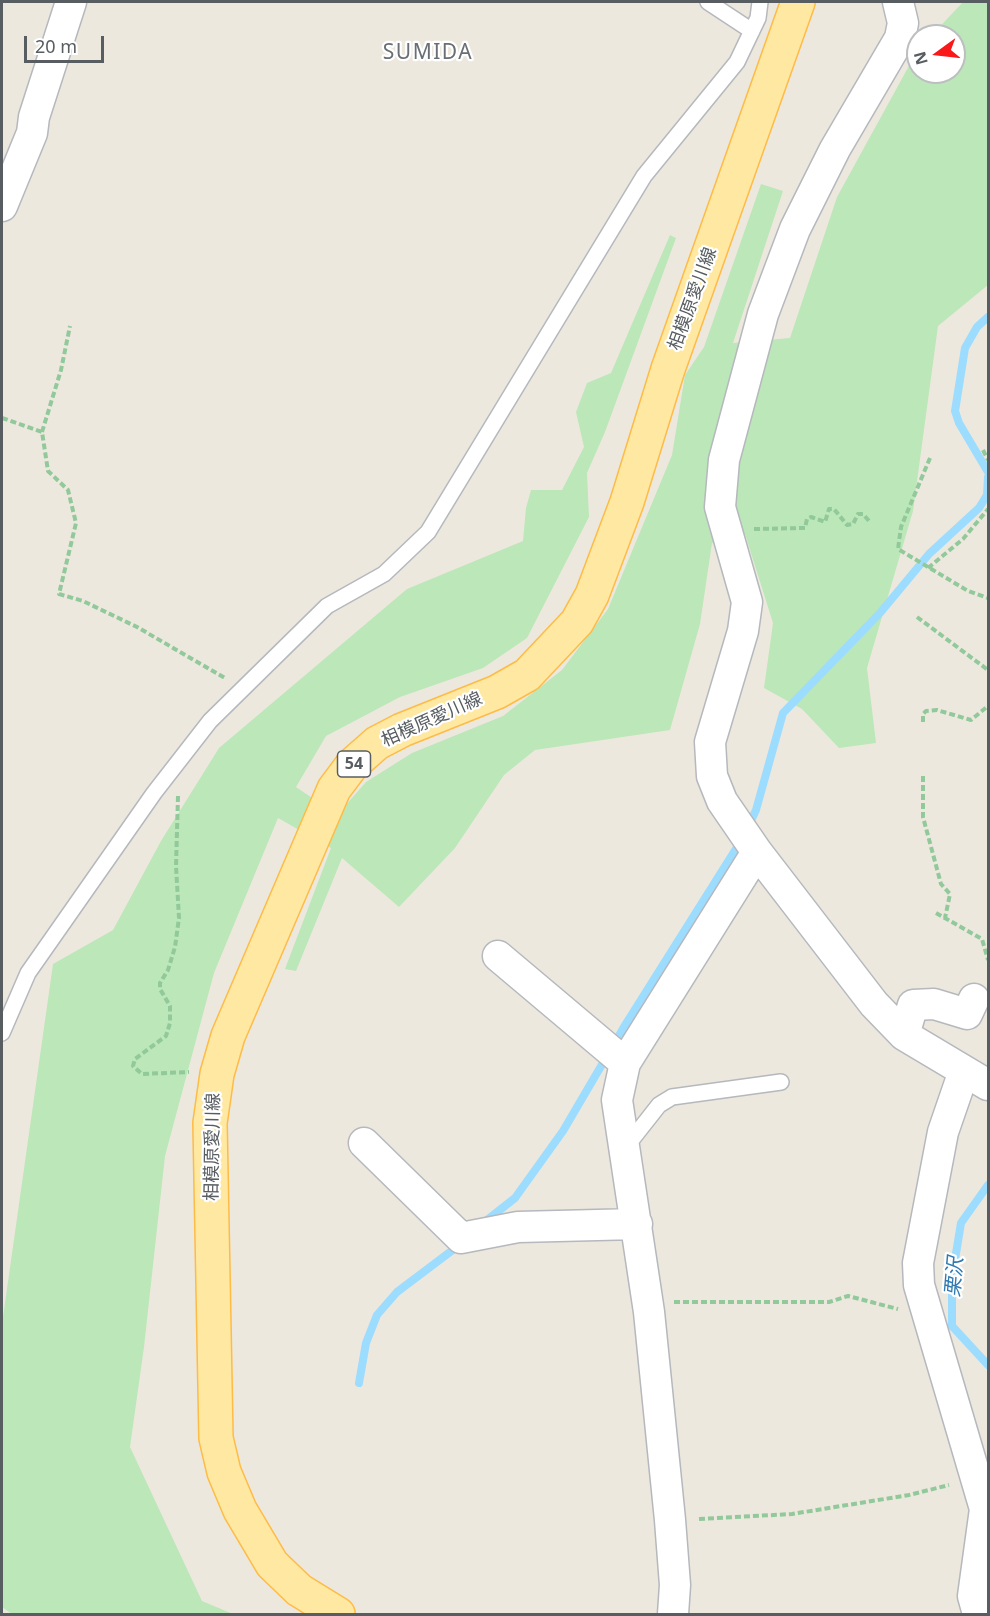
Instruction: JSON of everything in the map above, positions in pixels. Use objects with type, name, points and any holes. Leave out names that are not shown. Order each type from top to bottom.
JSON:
[{"type":"main road","name":"相模原愛川線","points":[[338,1614],[299,1590],[272,1564],[240,1510],[224,1472],[216,1438],[210,1123],[217,1074],[228,1036],[334,789],[352,765],[377,743],[402,730],[497,692],[527,675],[577,622],[592,595],[627,502],[668,369],[798,2]]},
{"type":"street","points":[[2,206],[32,133],[34,117],[71,2]]},
{"type":"street","points":[[898,2],[903,23],[900,38],[835,149],[800,219],[763,314],[724,460],[720,507],[747,602],[743,632],[710,742],[712,776],[722,801],[757,852],[874,1004],[904,1035],[976,1078],[943,1132],[918,1263],[920,1285],[985,1509],[976,1608]]},
{"type":"street","points":[[673,1614],[675,1585],[670,1520],[649,1312],[616,1100],[625,1064],[757,852]]},
{"type":"street","points":[[498,956],[625,1064]]},
{"type":"street","points":[[904,1035],[913,1005],[934,1004],[967,1014],[974,999]]},
{"type":"street","points":[[364,1143],[461,1238],[518,1227],[637,1224]]},
{"type":"lane","points":[[708,2],[752,31]]},
{"type":"lane","points":[[2,1033],[28,973],[178,761],[210,722],[327,606],[384,574],[428,532],[644,176],[737,63],[758,18],[760,2]]},
{"type":"lane","points":[[622,1141],[633,1138],[659,1105],[672,1096],[781,1082]]},
{"type":"path","points":[[70,326],[62,370],[42,432],[48,471],[68,490],[76,523],[60,594],[83,601],[137,627],[244,688]]},
{"type":"path","points":[[2,418],[42,432]]},
{"type":"path","points":[[983,450],[988,460]]},
{"type":"path","points":[[930,458],[901,527],[898,549],[968,591],[988,598]]},
{"type":"path","points":[[727,532],[805,528],[807,519],[811,517],[825,522],[830,509],[834,509],[847,525],[853,524],[858,514],[863,514],[869,521]]},
{"type":"path","points":[[928,568],[963,539],[988,509]]},
{"type":"path","points":[[917,617],[988,670]]},
{"type":"path","points":[[923,722],[923,714],[926,711],[937,711],[971,720],[988,706]]},
{"type":"path","points":[[178,761],[181,770],[177,791],[180,805],[176,866],[179,918],[175,947],[160,983],[160,989],[170,1006],[170,1023],[166,1036],[135,1059],[133,1066],[142,1074],[178,1071],[217,1074]]},
{"type":"path","points":[[923,776],[923,817],[941,884],[950,894],[945,918]]},
{"type":"path","points":[[936,913],[982,939],[988,960]]},
{"type":"path","points":[[649,1312],[679,1300],[829,1302],[848,1296],[913,1312],[927,1309]]},
{"type":"path","points":[[670,1520],[735,1519],[812,1511],[909,1496],[976,1478]]},
{"type":"green space","points":[[963,2],[988,2],[988,285],[938,326],[913,511],[867,668],[876,743],[839,748],[802,709],[764,688],[773,623],[745,534],[712,543],[700,624],[670,730],[535,750],[504,775],[455,848],[399,907],[342,858],[296,971],[285,969],[331,848],[278,818],[214,973],[165,1156],[144,1347],[130,1447],[202,1601],[233,1614],[12,1614],[2,1607],[2,1324],[53,964],[113,930],[161,841],[219,748],[407,589],[523,541],[526,508],[531,490],[562,490],[584,447],[576,412],[587,383],[611,373],[670,235],[676,238],[605,432],[587,473],[589,517],[527,638],[483,668],[400,697],[326,736],[296,787],[337,815],[366,782],[412,753],[503,716],[562,670],[608,609],[672,455],[685,375],[704,347],[761,184],[783,191],[733,343],[790,338],[837,197],[906,71],[906,84],[966,84],[966,24],[942,24]]},
{"type":"waterway","points":[[988,317],[977,327],[965,348],[955,411],[959,423],[988,472]]},
{"type":"waterway","points":[[748,827],[756,810],[783,713],[880,613],[929,554],[979,508],[987,495],[988,477]]},
{"type":"waterway","points":[[482,1224],[515,1198],[563,1131],[624,1027],[741,841]]},
{"type":"waterway","name":"栗沢","points":[[988,1185],[961,1223],[952,1278],[952,1326],[988,1365]]},
{"type":"waterway","points":[[359,1383],[366,1343],[377,1315],[397,1292],[462,1243]]},
{"type":"district","name":"SUMIDA","points":[[428,53]]}]
